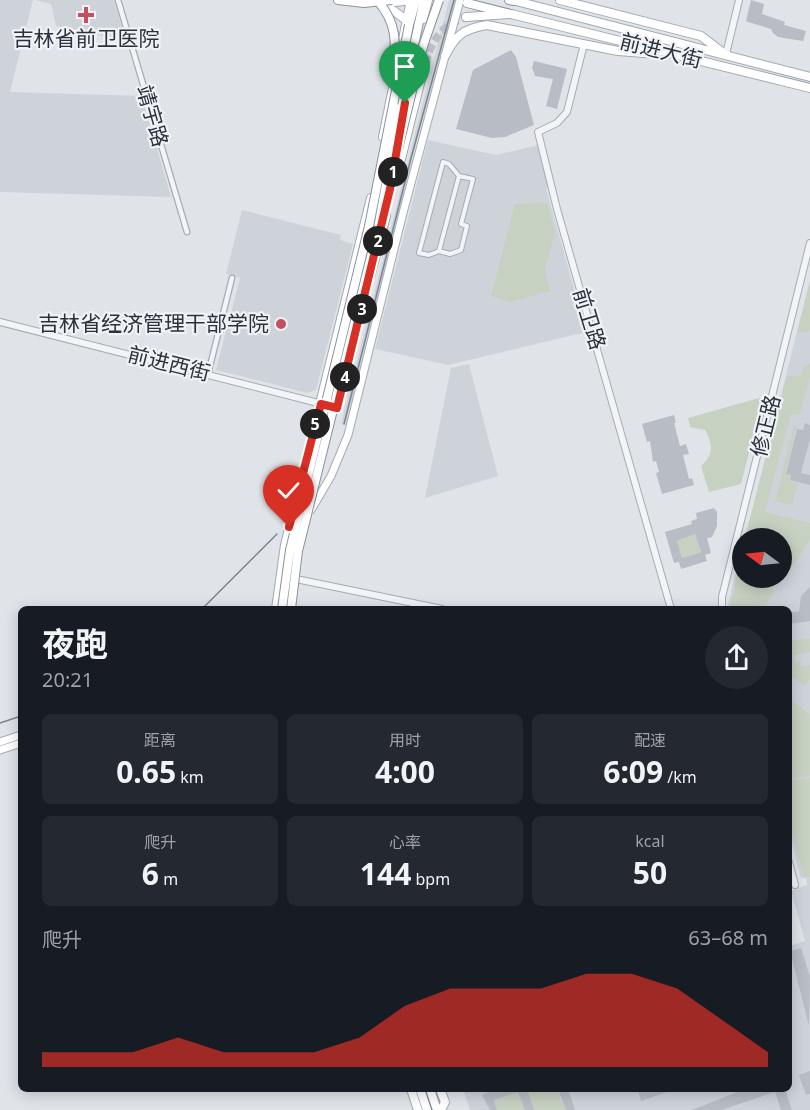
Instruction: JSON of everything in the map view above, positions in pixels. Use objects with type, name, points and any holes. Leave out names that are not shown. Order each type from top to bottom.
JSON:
[{"type":"main road","points":[[338,0],[364,3],[392,0]]},
{"type":"main road","points":[[365,0],[397,4],[413,0]]},
{"type":"main road","points":[[276,606],[285,545],[376,177],[406,20],[413,0]]},
{"type":"main road","points":[[282,606],[290,549],[369,226],[413,0]]},
{"type":"main road","points":[[378,228],[400,108],[426,0]]},
{"type":"main road","points":[[367,287],[390,189],[426,0]]},
{"type":"main road","points":[[293,606],[292,581],[298,551],[422,53],[439,0]]},
{"type":"main road","name":"前进大街","points":[[511,0],[810,77]]},
{"type":"main road","points":[[560,0],[701,36],[726,54]]},
{"type":"main road","points":[[376,1],[406,20]]},
{"type":"main road","points":[[376,1],[390,17],[395,33],[391,108]]},
{"type":"main road","points":[[311,510],[331,476],[348,435],[445,56],[464,2]]},
{"type":"main road","name":"前进大街","points":[[464,2],[810,88]]},
{"type":"main road","points":[[466,17],[511,14]]},
{"type":"main road","points":[[445,56],[454,39],[468,28],[487,24],[618,51],[681,56]]},
{"type":"main road","points":[[293,606],[296,579],[311,510],[425,63]]},
{"type":"main road","points":[[0,742],[18,736]]},
{"type":"main road","points":[[0,750],[18,744]]},
{"type":"main road","points":[[412,1092],[418,1110]]},
{"type":"main road","points":[[421,1092],[427,1110]]},
{"type":"main road","points":[[432,1092],[441,1108]]},
{"type":"main road","points":[[440,1092],[441,1108]]},
{"type":"street","name":"靖宇路","points":[[118,0],[187,232]]},
{"type":"street","points":[[726,54],[739,0]]},
{"type":"street","name":"前卫路","points":[[584,44],[567,112],[557,123],[538,132],[557,209],[670,606]]},
{"type":"street","points":[[443,162],[449,164],[459,176],[473,179],[461,224],[467,226],[461,250],[450,254],[439,251],[429,255],[419,253],[443,162]]},
{"type":"street","points":[[439,251],[459,176]]},
{"type":"street","name":"修正路","points":[[722,606],[722,597],[810,243]]},
{"type":"street","points":[[208,374],[232,278]]},
{"type":"street","name":"前进西街","points":[[0,322],[337,408]]},
{"type":"street","points":[[296,579],[426,606]]},
{"type":"street","points":[[792,874],[795,885]]},
{"type":"shaded area","points":[[0,0],[33,0],[10,92],[142,96],[171,197],[0,192]]},
{"type":"shaded area","name":"吉林省前卫医院","points":[[35,0],[114,0],[126,41],[56,26],[51,4]]},
{"type":"shaded area","points":[[449,0],[456,0],[417,141],[347,425],[341,424]]},
{"type":"shaded area","points":[[428,140],[496,155],[539,145],[548,187],[546,188],[586,332],[448,365],[375,349]]},
{"type":"shaded area","name":"吉林省经济管理干部学院","points":[[242,210],[341,235],[340,240],[353,244],[316,390],[307,393],[216,370],[240,278],[226,274]]},
{"type":"shaded area","points":[[810,280],[810,1110],[470,1110],[464,1092],[792,1092],[792,945],[805,941],[792,891],[807,885],[806,878],[801,878],[792,844],[792,606],[728,605],[732,588],[792,588],[792,528],[748,528]]},
{"type":"shaded area","points":[[469,364],[498,476],[425,498],[451,368]]},
{"type":"green space","points":[[547,203],[555,233],[545,269],[550,291],[510,302],[491,296],[515,204]]},
{"type":"green space","points":[[810,281],[810,331],[797,333]]},
{"type":"green space","points":[[810,364],[810,376],[800,415],[791,414],[765,512],[810,523],[810,541],[792,567],[792,528],[748,528],[787,376],[800,376],[804,366]]},
{"type":"green space","points":[[763,397],[741,484],[709,492],[701,466],[710,453],[710,440],[705,430],[690,427],[688,418]]},
{"type":"green space","points":[[794,425],[797,425],[785,474],[790,476],[789,481],[798,483],[792,505],[775,501]]},
{"type":"green space","points":[[695,534],[701,552],[682,558],[677,541]]},
{"type":"green space","points":[[734,588],[772,588],[774,592],[765,606],[731,606]]},
{"type":"green space","points":[[810,638],[810,652],[794,655],[795,662],[800,662],[800,666],[810,665],[810,679],[805,686],[792,677],[792,641]]},
{"type":"green space","points":[[792,701],[810,714],[810,776],[792,779]]},
{"type":"green space","points":[[810,778],[810,877],[804,876],[792,833],[792,780]]},
{"type":"green space","points":[[520,1092],[525,1110],[497,1110],[495,1103],[492,1104],[491,1101]]},
{"type":"green space","points":[[526,1092],[559,1092],[561,1101],[569,1110],[534,1110]]},
{"type":"building","points":[[751,0],[764,4],[762,14],[785,22],[784,25],[806,31],[803,41],[778,37],[771,29],[746,21]]},
{"type":"building","points":[[511,50],[516,57],[534,125],[505,137],[492,138],[456,129],[473,70]]},
{"type":"building","points":[[534,61],[567,69],[557,109],[546,106],[553,79],[535,76],[532,67]]},
{"type":"building","points":[[674,415],[680,446],[686,444],[689,454],[683,455],[689,479],[692,478],[694,485],[662,494],[656,473],[659,472],[656,461],[653,462],[650,441],[647,442],[642,424]]},
{"type":"building","points":[[805,423],[810,425],[810,439],[801,473],[810,475],[810,485],[790,480],[791,475],[786,474],[797,429],[803,430]]},
{"type":"building","points":[[714,508],[717,512],[717,526],[712,537],[707,538],[711,553],[705,555],[707,561],[681,569],[679,562],[674,563],[665,532],[692,524],[691,521],[697,519],[696,513]],"holes":[[[695,534],[701,552],[682,558],[677,541]]]},
{"type":"building","points":[[810,587],[810,621],[792,624],[792,612],[799,611],[801,596]]},
{"type":"building","points":[[801,948],[810,977],[809,1026],[792,959],[792,950]]},
{"type":"building","points":[[810,1071],[810,1094],[806,1095],[799,1075]]},
{"type":"building","points":[[490,1092],[518,1092],[494,1100],[497,1110],[490,1110],[482,1095]]},
{"type":"building","points":[[518,1092],[528,1092],[534,1110],[525,1110]]},
{"type":"building","points":[[559,1092],[569,1092],[575,1110],[566,1110]]},
{"type":"building","points":[[639,1092],[667,1092],[641,1101]]},
{"type":"building","points":[[737,1092],[775,1092],[721,1110],[692,1110]]},
{"type":"building","points":[[775,1092],[786,1092],[792,1110],[781,1110]]},
{"type":"tunnel","points":[[425,63],[439,34],[450,24],[466,17]]},
{"type":"tram line","points":[[344,424],[410,162],[454,0]]},
{"type":"tram line","points":[[205,606],[277,534]]},
{"type":"tram line","points":[[0,723],[18,717]]},
{"type":"place","name":"吉林省前卫医院","points":[[86,15]]},
{"type":"place","name":"吉林省经济管理干部学院","points":[[281,324]]},
{"type":"route","points":[[289,527],[321,404],[337,408],[390,189],[405,103]]}]
